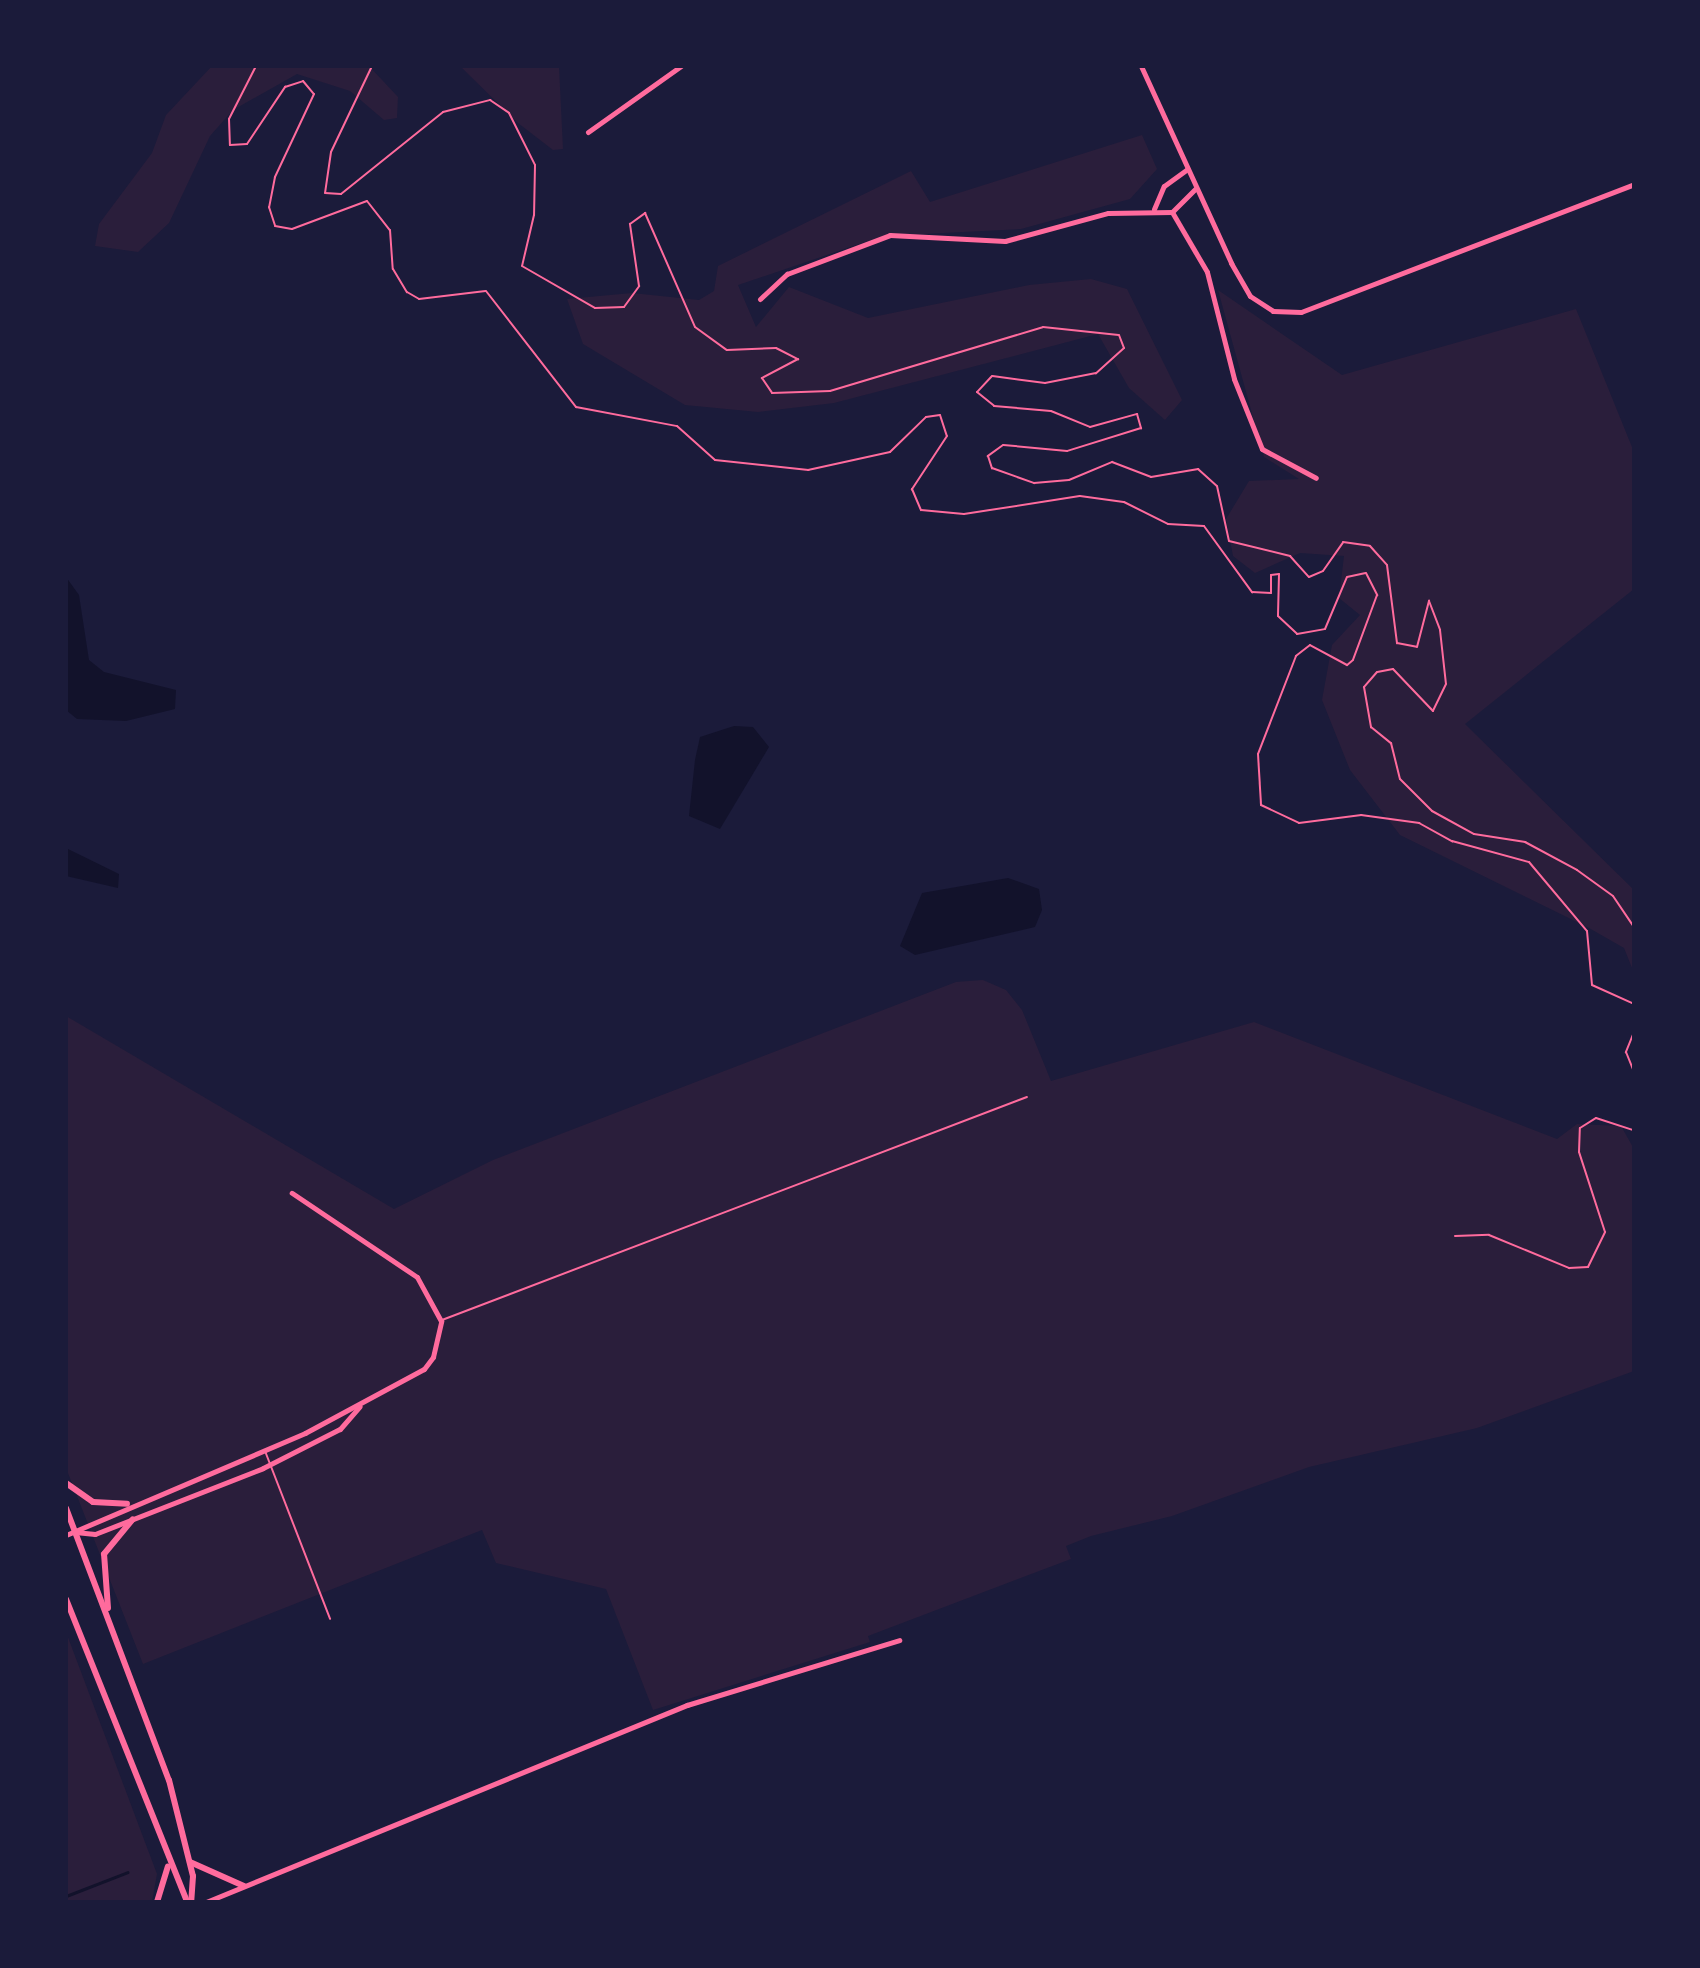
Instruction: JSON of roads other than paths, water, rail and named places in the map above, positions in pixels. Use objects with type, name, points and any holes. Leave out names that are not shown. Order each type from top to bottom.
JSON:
[{"type":"street","points":[[588,132],[681,66]]},
{"type":"street","points":[[1141,66],[1196,188],[1250,296],[1273,311],[1301,312],[1634,184]]},
{"type":"street","points":[[1154,209],[1164,186],[1187,169]]},
{"type":"street","points":[[1172,212],[1196,188]]},
{"type":"street","points":[[760,299],[787,274],[890,235],[1005,241],[1108,213],[1154,209],[1172,212]]},
{"type":"street","points":[[1172,212],[1207,272],[1234,379],[1262,449],[1316,478]]},
{"type":"street","points":[[66,1535],[127,1504],[265,1450],[361,1405],[424,1369],[441,1321],[417,1277],[292,1193]]},
{"type":"street","points":[[75,1532],[95,1534],[270,1464],[340,1429],[361,1405]]},
{"type":"street","points":[[66,1483],[93,1502],[127,1504]]},
{"type":"street","points":[[66,1508],[169,1780],[189,1862],[189,1902]]},
{"type":"street","points":[[110,1619],[104,1554],[133,1519]]},
{"type":"street","points":[[66,1599],[168,1867],[189,1902]]},
{"type":"street","points":[[206,1902],[687,1705],[899,1640]]},
{"type":"street","points":[[189,1862],[244,1886]]},
{"type":"street","points":[[157,1902],[168,1867]]},
{"type":"lane","points":[[441,1321],[1027,1097]]},
{"type":"lane","points":[[265,1450],[330,1619]]},
{"type":"waterway","points":[[66,1896],[128,1872]]}]
